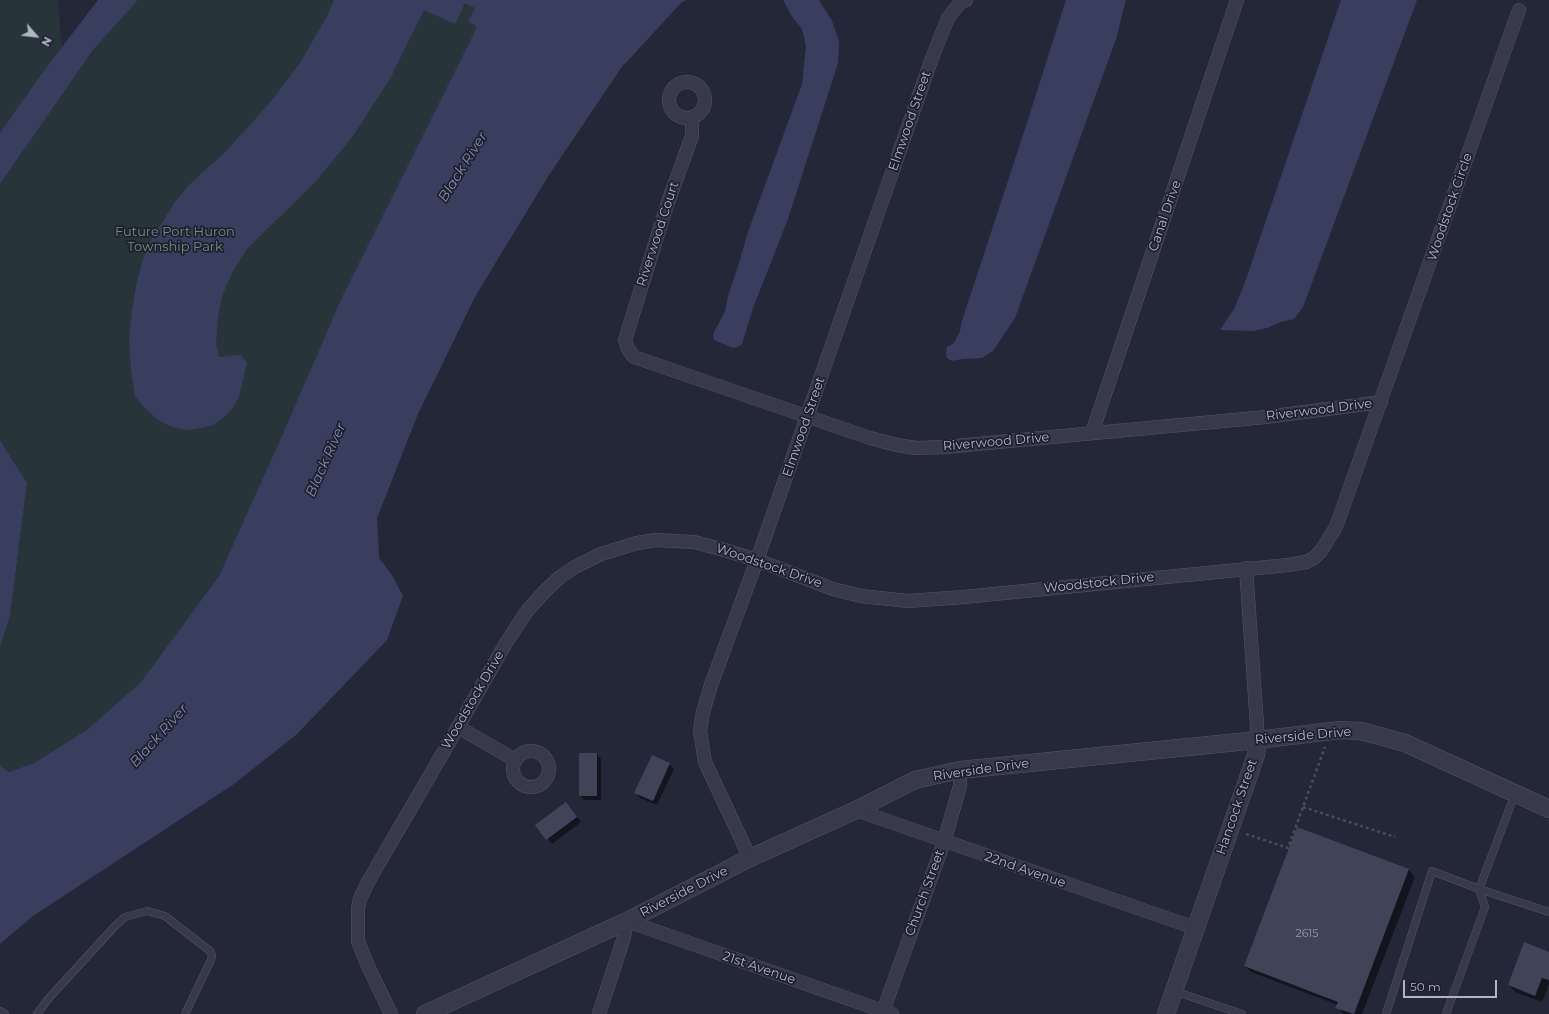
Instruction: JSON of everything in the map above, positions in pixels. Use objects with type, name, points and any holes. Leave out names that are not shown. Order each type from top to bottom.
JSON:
[{"type":"street","name":"Elmwood Street","points":[[750,858],[705,762],[700,731],[703,712],[711,685],[808,416],[938,41],[948,18],[960,3],[966,0]]},
{"type":"street","name":"Canal Drive","points":[[1092,432],[1237,0]]},
{"type":"street","name":"Woodstock Circle","points":[[1381,402],[1519,10]]},
{"type":"street","name":"Riverwood Court","points":[[628,349],[625,340],[667,205],[692,136],[692,118]]},
{"type":"street","name":"Riverwood Drive","points":[[628,349],[634,357],[870,438],[916,448],[945,447],[1092,432],[1266,417],[1381,402]]},
{"type":"street","name":"Woodstock Drive","points":[[391,1014],[367,964],[358,941],[358,908],[360,899],[368,882],[506,643],[527,611],[546,590],[560,577],[575,567],[601,554],[637,543],[656,540],[694,542],[721,548],[833,588],[861,596],[908,601],[964,597],[1306,562],[1314,558],[1321,551],[1336,527],[1381,402]]},
{"type":"street","name":"Hancock Street","points":[[1166,1014],[1256,755],[1258,740],[1246,568]]},
{"type":"street","points":[[458,726],[515,760]]},
{"type":"street","name":"Riverside Drive","points":[[425,1014],[627,921],[750,858],[856,810],[915,780],[960,770],[1258,740],[1340,730],[1361,731],[1405,743],[1549,809]]},
{"type":"street","name":"Church Street","points":[[886,1013],[944,842],[960,786],[960,770]]},
{"type":"street","name":"22nd Avenue","points":[[856,810],[944,842],[1195,928]]},
{"type":"street","points":[[598,1014],[624,937],[627,921]]},
{"type":"street","name":"21st Avenue","points":[[627,921],[886,1013]]},
{"type":"lane","points":[[1455,1014],[1447,1013],[1485,907],[1479,889],[1515,794]]},
{"type":"lane","points":[[1386,1014],[1432,871],[1479,889],[1549,912]]},
{"type":"lane","points":[[37,1014],[49,998],[116,925],[125,917],[147,911],[165,916],[210,951],[212,955],[185,1014]]},
{"type":"lane","points":[[1173,991],[1242,1014]]},
{"type":"lane","points":[[0,1011],[5,1014]]},
{"type":"path","points":[[1246,834],[1288,848],[1325,747]]},
{"type":"path","points":[[1303,807],[1395,837]]},
{"type":"green space","points":[[0,0],[58,0],[62,47],[0,133]]},
{"type":"green space","name":"Future Port Huron Township Park","points":[[138,0],[494,0],[477,27],[342,297],[219,576],[141,682],[88,729],[34,763],[9,772],[0,766],[0,647],[10,616],[27,483],[0,440],[0,184],[93,50]]},
{"type":"water","points":[[98,0],[138,0],[93,50],[0,184],[0,133],[42,73]]},
{"type":"water","name":"Black River","points":[[334,0],[686,0],[681,3],[621,68],[549,175],[476,295],[418,414],[377,518],[379,558],[392,575],[403,596],[387,640],[297,734],[234,784],[33,916],[0,944],[0,766],[9,772],[34,763],[88,729],[141,682],[219,576],[342,297],[477,27],[468,21],[475,8],[465,3],[455,24],[424,10],[391,77],[353,136],[316,181],[247,249],[233,271],[222,296],[218,317],[216,343],[219,357],[241,355],[247,363],[239,397],[233,408],[213,425],[187,430],[172,427],[158,420],[135,396],[131,370],[129,338],[136,286],[143,259],[151,240],[175,202],[189,185],[223,154],[251,124],[272,100],[300,63],[327,16]]},
{"type":"water","points":[[783,0],[819,0],[832,21],[839,41],[838,63],[788,219],[753,308],[742,344],[733,348],[714,340],[713,334],[725,311],[728,296],[748,232],[802,84],[806,46],[802,29],[793,18]]},
{"type":"water","points":[[1066,0],[1126,0],[1116,39],[1015,318],[993,351],[982,358],[952,361],[947,358],[947,347],[954,343],[960,331]]},
{"type":"water","points":[[1341,0],[1417,0],[1303,307],[1294,319],[1281,322],[1267,328],[1253,331],[1220,330],[1234,309],[1244,285]]},
{"type":"water","points":[[0,440],[27,483],[10,616],[0,647]]},
{"type":"building","points":[[579,753],[597,753],[597,796],[579,796]]},
{"type":"building","points":[[652,755],[670,763],[653,801],[634,793]]},
{"type":"building","points":[[566,802],[577,817],[546,840],[535,825]]},
{"type":"building","points":[[1297,827],[1409,869],[1354,1014],[1335,1008],[1338,1002],[1244,966]]},
{"type":"building","points":[[1524,942],[1549,952],[1549,980],[1542,978],[1535,996],[1508,985]]}]
